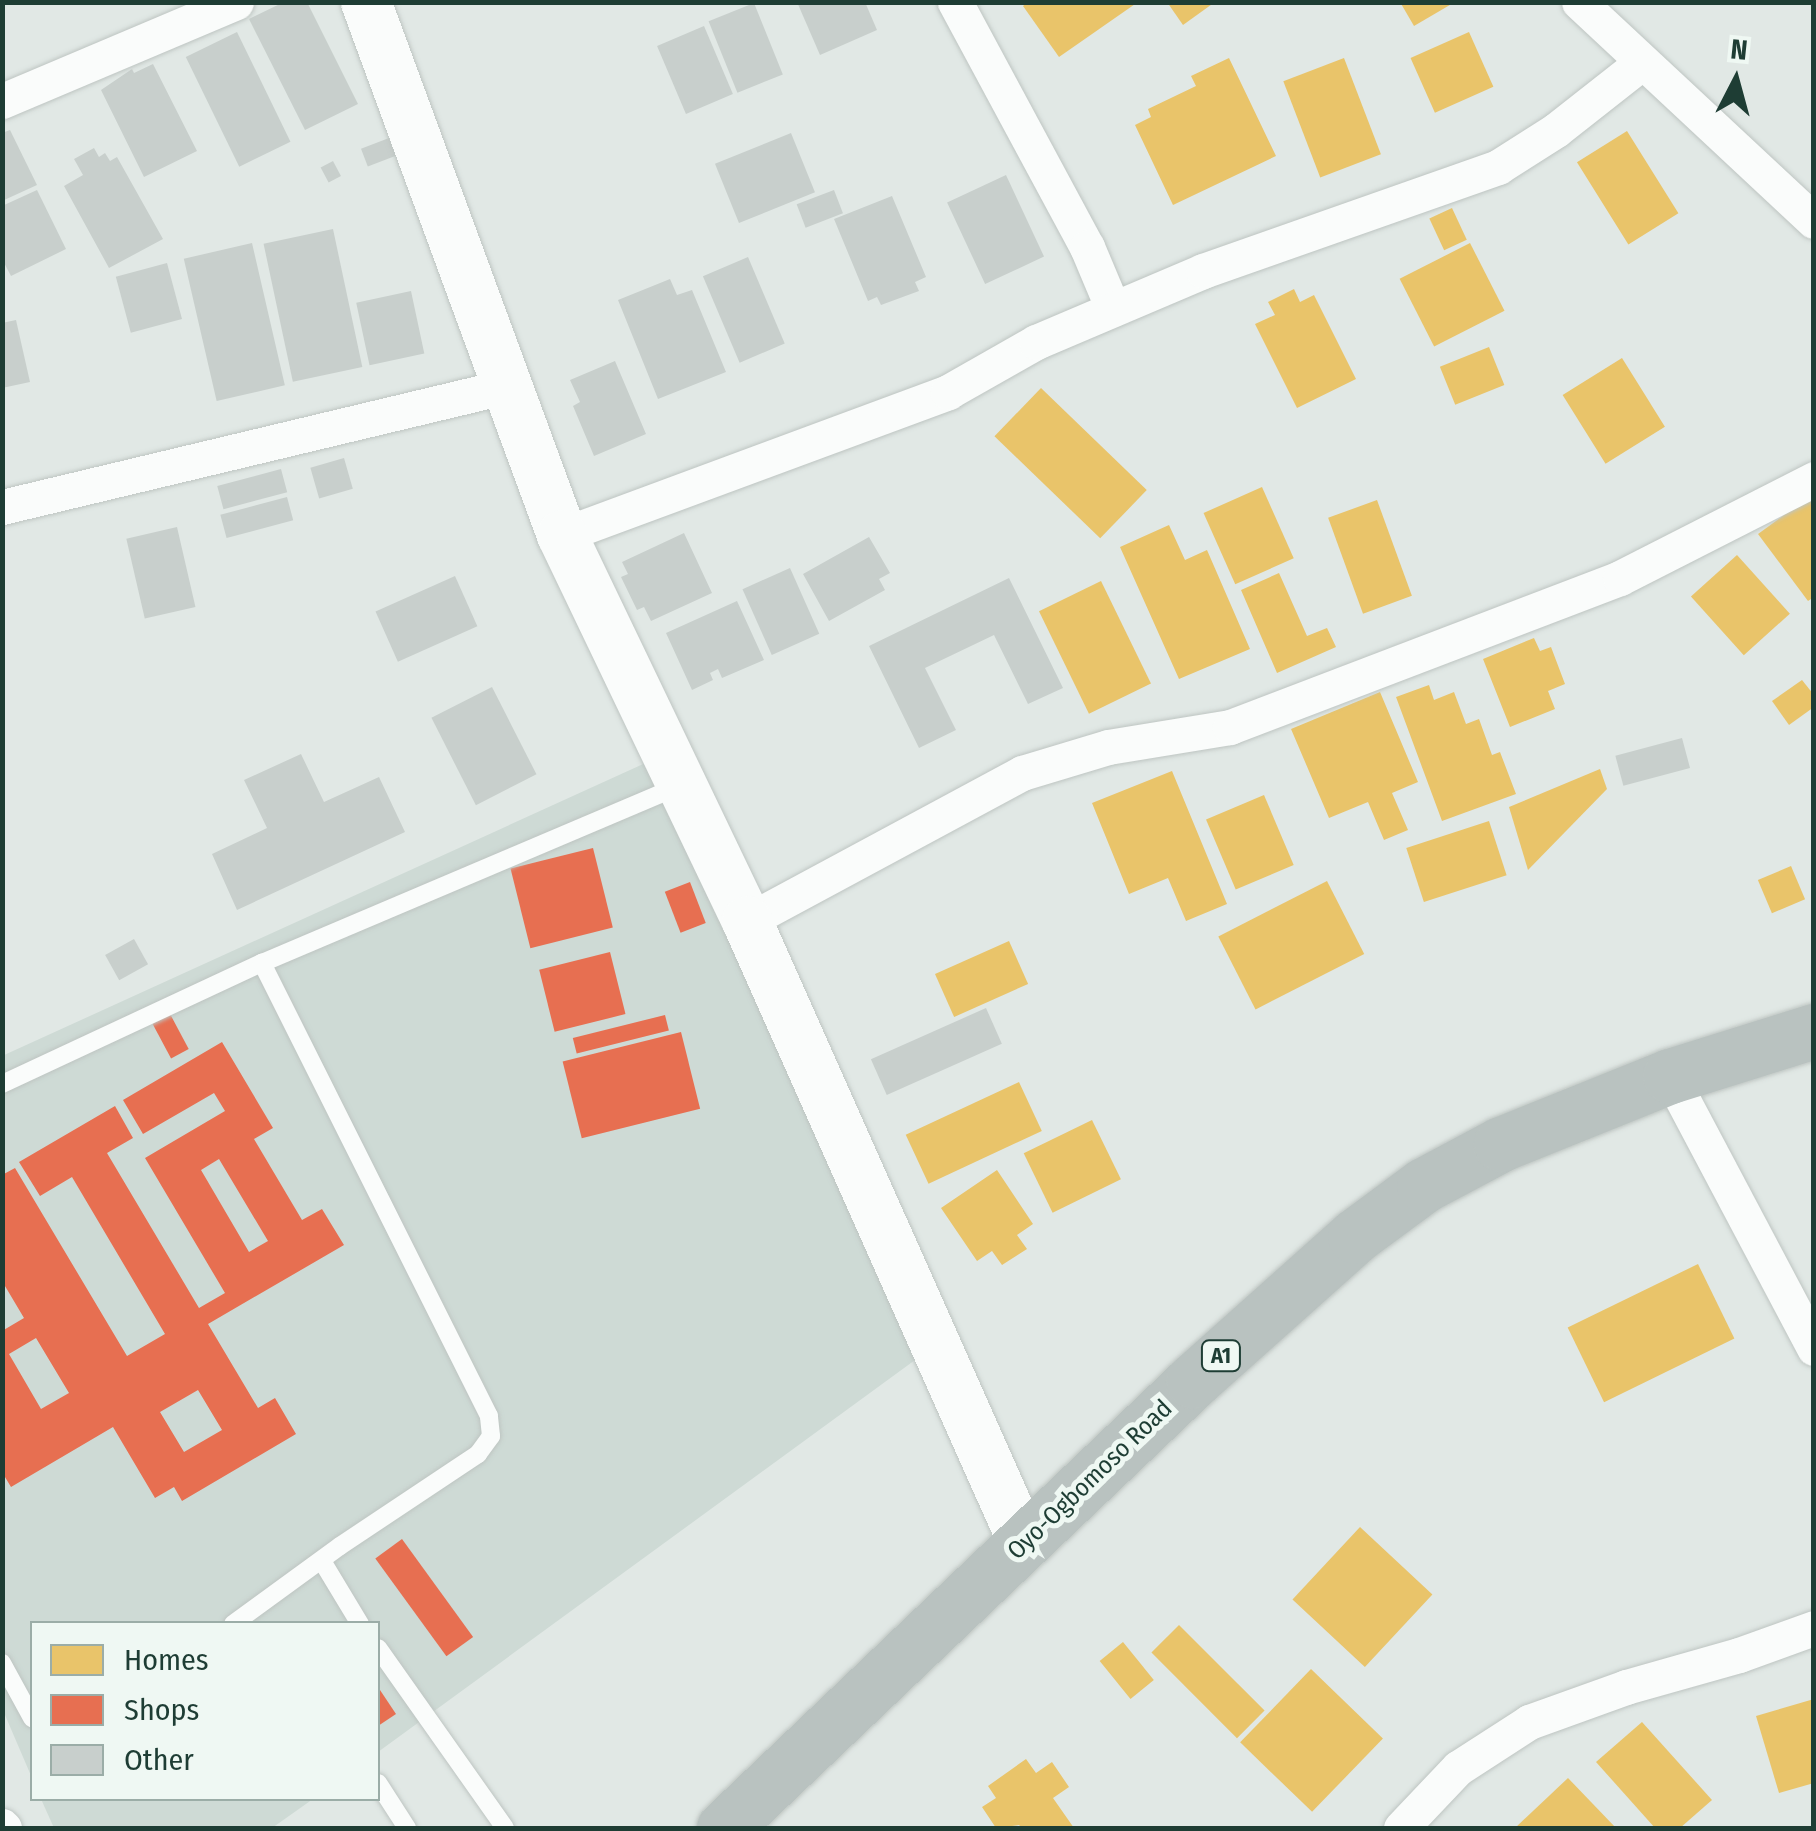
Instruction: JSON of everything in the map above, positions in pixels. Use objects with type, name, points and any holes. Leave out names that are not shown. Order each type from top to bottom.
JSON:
[{"type":"highway","name":"Oyo-Ogbomoso Road","points":[[724,1828],[1208,1367],[1355,1236],[1424,1185],[1501,1144],[1670,1076],[1814,1031]]},
{"type":"street","points":[[6,91],[236,2]]},
{"type":"street","points":[[366,2],[562,535],[747,921],[1024,1544]]},
{"type":"street","points":[[955,2],[1086,247],[1113,310]]},
{"type":"street","points":[[1579,2],[1814,222]]},
{"type":"street","points":[[562,535],[948,392],[1036,342],[1203,271],[1498,167],[1556,130],[1642,64]]},
{"type":"street","points":[[2,507],[508,386]]},
{"type":"street","points":[[747,921],[1022,772],[1108,747],[1230,727],[1620,578],[1814,480]]},
{"type":"street","points":[[1670,1076],[1814,1348]]},
{"type":"street","points":[[1401,1828],[1458,1768],[1529,1722],[1626,1686],[1739,1655],[1814,1628]]},
{"type":"lane","points":[[2,1084],[262,963],[683,784]]},
{"type":"lane","points":[[238,1621],[478,1454],[491,1436],[489,1416],[262,963]]},
{"type":"lane","points":[[322,1561],[358,1621]]},
{"type":"lane","points":[[254,1611],[266,1621]]},
{"type":"lane","points":[[380,1651],[505,1828]]},
{"type":"lane","points":[[2,1663],[30,1716]]},
{"type":"lane","points":[[380,1787],[407,1828]]},
{"type":"shaded area","points":[[652,760],[926,1352],[380,1751],[380,1621],[30,1621],[30,1773],[2,1708],[2,1056]]},
{"type":"shaded area","points":[[42,1801],[310,1801],[272,1828],[54,1828]]},
{"type":"building: Homes","points":[[1028,2],[1138,2],[1059,57],[1023,6]]},
{"type":"building: Homes","points":[[1167,2],[1215,2],[1183,25]]},
{"type":"building: Homes","points":[[1400,2],[1455,2],[1414,26]]},
{"type":"building: Homes","points":[[1469,32],[1493,87],[1435,113],[1411,58]]},
{"type":"building: Homes","points":[[1229,58],[1276,156],[1173,205],[1135,125],[1151,117],[1148,109],[1196,86],[1191,76]]},
{"type":"building: Homes","points":[[1344,58],[1381,154],[1320,177],[1283,81]]},
{"type":"building: Homes","points":[[1627,131],[1678,213],[1628,245],[1577,162]]},
{"type":"building: Homes","points":[[1452,208],[1467,240],[1444,250],[1429,219]]},
{"type":"building: Homes","points":[[1470,243],[1505,311],[1434,347],[1400,279]]},
{"type":"building: Homes","points":[[1294,289],[1300,302],[1314,295],[1356,379],[1297,408],[1255,324],[1275,315],[1268,302]]},
{"type":"building: Homes","points":[[1489,347],[1504,385],[1455,405],[1440,367]]},
{"type":"building: Homes","points":[[1622,358],[1665,427],[1606,464],[1563,395]]},
{"type":"building: Homes","points":[[1041,388],[1147,490],[1100,538],[994,436]]},
{"type":"building: Homes","points":[[1262,487],[1294,558],[1235,584],[1204,513]]},
{"type":"building: Homes","points":[[1810,496],[1814,501],[1814,597],[1808,601],[1758,534]]},
{"type":"building: Homes","points":[[1377,500],[1412,596],[1363,614],[1328,518]]},
{"type":"building: Homes","points":[[1169,525],[1185,560],[1207,550],[1250,649],[1179,679],[1120,547]]},
{"type":"building: Homes","points":[[1737,555],[1790,614],[1744,655],[1691,596]]},
{"type":"building: Homes","points":[[1279,573],[1307,636],[1327,628],[1336,647],[1277,673],[1241,590]]},
{"type":"building: Homes","points":[[1101,581],[1151,683],[1089,714],[1039,611]]},
{"type":"building: Homes","points":[[1534,638],[1540,651],[1551,647],[1565,684],[1548,691],[1555,709],[1510,727],[1483,659]]},
{"type":"building: Homes","points":[[1802,680],[1814,695],[1814,707],[1789,725],[1772,701]]},
{"type":"building: Homes","points":[[1429,685],[1434,700],[1454,692],[1466,724],[1479,719],[1492,755],[1500,752],[1516,794],[1442,821],[1396,697]]},
{"type":"building: Homes","points":[[1380,692],[1418,782],[1392,793],[1408,830],[1384,840],[1368,802],[1329,818],[1291,729]]},
{"type":"building: Homes","points":[[1600,769],[1607,789],[1528,870],[1509,807]]},
{"type":"building: Homes","points":[[1172,771],[1227,904],[1186,921],[1168,878],[1129,894],[1092,803]]},
{"type":"building: Homes","points":[[1264,795],[1294,865],[1236,890],[1206,820]]},
{"type":"building: Homes","points":[[1489,821],[1507,875],[1424,902],[1406,848]]},
{"type":"building: Homes","points":[[1791,866],[1805,899],[1772,913],[1758,880]]},
{"type":"building: Homes","points":[[1327,881],[1364,954],[1256,1009],[1218,936]]},
{"type":"building: Homes","points":[[1009,941],[1028,984],[954,1017],[935,974]]},
{"type":"building: Homes","points":[[1019,1082],[1042,1131],[929,1184],[906,1135]]},
{"type":"building: Homes","points":[[1092,1120],[1121,1179],[1053,1213],[1024,1153]]},
{"type":"building: Homes","points":[[997,1170],[1033,1224],[1017,1235],[1027,1249],[1002,1265],[992,1251],[977,1261],[941,1208]]},
{"type":"building: Homes","points":[[1698,1264],[1734,1339],[1604,1402],[1568,1328]]},
{"type":"building: Homes","points":[[1360,1527],[1432,1595],[1365,1667],[1292,1599]]},
{"type":"building: Homes","points":[[1179,1625],[1265,1711],[1237,1738],[1151,1653]]},
{"type":"building: Homes","points":[[1123,1642],[1154,1680],[1131,1699],[1100,1661]]},
{"type":"building: Homes","points":[[1311,1669],[1383,1738],[1312,1812],[1240,1742]]},
{"type":"building: Homes","points":[[1814,1699],[1814,1783],[1779,1793],[1756,1716]]},
{"type":"building: Homes","points":[[1642,1722],[1712,1800],[1680,1828],[1655,1828],[1596,1762]]},
{"type":"building: Homes","points":[[1026,1759],[1036,1773],[1052,1762],[1069,1787],[1053,1798],[1074,1828],[996,1828],[982,1807],[996,1798],[988,1786]]},
{"type":"building: Homes","points":[[1568,1778],[1616,1828],[1515,1828]]},
{"type":"building: Shops","points":[[593,848],[613,928],[530,948],[511,869]]},
{"type":"building: Shops","points":[[690,882],[706,923],[681,933],[665,892]]},
{"type":"building: Shops","points":[[610,952],[625,1014],[555,1032],[539,970]]},
{"type":"building: Shops","points":[[169,1012],[189,1049],[171,1058],[151,1021]]},
{"type":"building: Shops","points":[[665,1015],[669,1031],[577,1054],[573,1038]]},
{"type":"building: Shops","points":[[681,1032],[700,1109],[582,1138],[563,1062]]},
{"type":"building: Shops","points":[[222,1042],[273,1128],[254,1139],[302,1220],[322,1209],[344,1245],[208,1324],[258,1408],[275,1398],[296,1434],[182,1501],[174,1487],[155,1498],[113,1427],[11,1487],[2,1472],[2,1331],[24,1318],[2,1281],[2,1175],[15,1168],[127,1356],[165,1334],[72,1177],[40,1196],[19,1162],[115,1106],[133,1138],[107,1153],[199,1308],[225,1293],[145,1158],[225,1111],[214,1093],[143,1134],[123,1100]],"holes":[[[219,1159],[268,1241],[249,1252],[201,1170]],[[36,1338],[69,1393],[41,1409],[9,1354]],[[198,1390],[222,1430],[184,1452],[160,1412]]]},
{"type":"building: Shops","points":[[402,1539],[473,1637],[446,1656],[375,1558]]},
{"type":"building: Shops","points":[[380,1690],[396,1714],[380,1725]]},
{"type":"building: Other","points":[[284,2],[307,2],[358,104],[305,130],[249,19]]},
{"type":"building: Other","points":[[797,2],[865,2],[877,30],[820,55]]},
{"type":"building: Other","points":[[754,3],[783,74],[737,93],[709,21]]},
{"type":"building: Other","points":[[704,26],[733,94],[686,114],[657,46]]},
{"type":"building: Other","points":[[237,32],[290,142],[239,167],[186,57]]},
{"type":"building: Other","points":[[153,64],[197,151],[144,177],[101,90],[132,69],[134,73]]},
{"type":"building: Other","points":[[10,130],[37,185],[2,201],[2,133]]},
{"type":"building: Other","points":[[791,133],[815,192],[739,223],[715,164]]},
{"type":"building: Other","points":[[389,138],[396,156],[368,166],[361,149]]},
{"type":"building: Other","points":[[94,148],[99,157],[105,153],[110,161],[117,157],[163,239],[109,268],[64,186],[83,175],[74,159]]},
{"type":"building: Other","points":[[333,161],[341,176],[329,183],[321,168]]},
{"type":"building: Other","points":[[1006,175],[1044,257],[985,284],[947,202]]},
{"type":"building: Other","points":[[37,190],[66,249],[11,276],[2,259],[2,206]]},
{"type":"building: Other","points":[[834,190],[843,213],[806,228],[797,204]]},
{"type":"building: Other","points":[[892,196],[926,277],[915,282],[919,291],[881,305],[877,297],[868,301],[834,219]]},
{"type":"building: Other","points":[[333,229],[362,367],[293,382],[264,244]]},
{"type":"building: Other","points":[[252,243],[285,385],[217,401],[184,259]]},
{"type":"building: Other","points":[[748,257],[785,344],[740,363],[703,276]]},
{"type":"building: Other","points":[[167,263],[182,319],[131,333],[116,277]]},
{"type":"building: Other","points":[[670,279],[677,295],[692,290],[726,372],[658,399],[618,300]]},
{"type":"building: Other","points":[[411,291],[424,354],[370,365],[356,303]]},
{"type":"building: Other","points":[[16,320],[30,382],[2,388],[2,323]]},
{"type":"building: Other","points":[[615,361],[646,434],[594,456],[573,406],[580,402],[570,380]]},
{"type":"building: Other","points":[[344,458],[353,489],[319,498],[310,468]]},
{"type":"building: Other","points":[[281,469],[287,492],[223,509],[217,486]]},
{"type":"building: Other","points":[[287,497],[293,520],[227,538],[220,515]]},
{"type":"building: Other","points":[[177,527],[195,607],[145,619],[126,539]]},
{"type":"building: Other","points":[[684,533],[712,593],[651,621],[644,607],[637,610],[621,577],[628,574],[622,562]]},
{"type":"building: Other","points":[[869,537],[890,573],[879,579],[885,590],[829,621],[803,574]]},
{"type":"building: Other","points":[[790,568],[819,634],[772,655],[742,589]]},
{"type":"building: Other","points":[[455,576],[477,626],[398,662],[376,611]]},
{"type":"building: Other","points":[[1009,578],[1063,688],[1028,704],[994,635],[925,668],[956,730],[919,748],[869,646]]},
{"type":"building: Other","points":[[737,601],[764,660],[722,678],[718,669],[710,673],[713,680],[692,690],[666,633]]},
{"type":"building: Other","points":[[492,687],[536,774],[476,805],[431,718]]},
{"type":"building: Other","points":[[1682,738],[1690,768],[1623,786],[1615,756]]},
{"type":"building: Other","points":[[301,754],[324,802],[379,777],[405,832],[237,910],[212,854],[267,828],[244,780]]},
{"type":"building: Other","points":[[134,939],[148,964],[119,980],[105,955]]},
{"type":"building: Other","points":[[986,1008],[1002,1044],[887,1095],[871,1059]]}]
